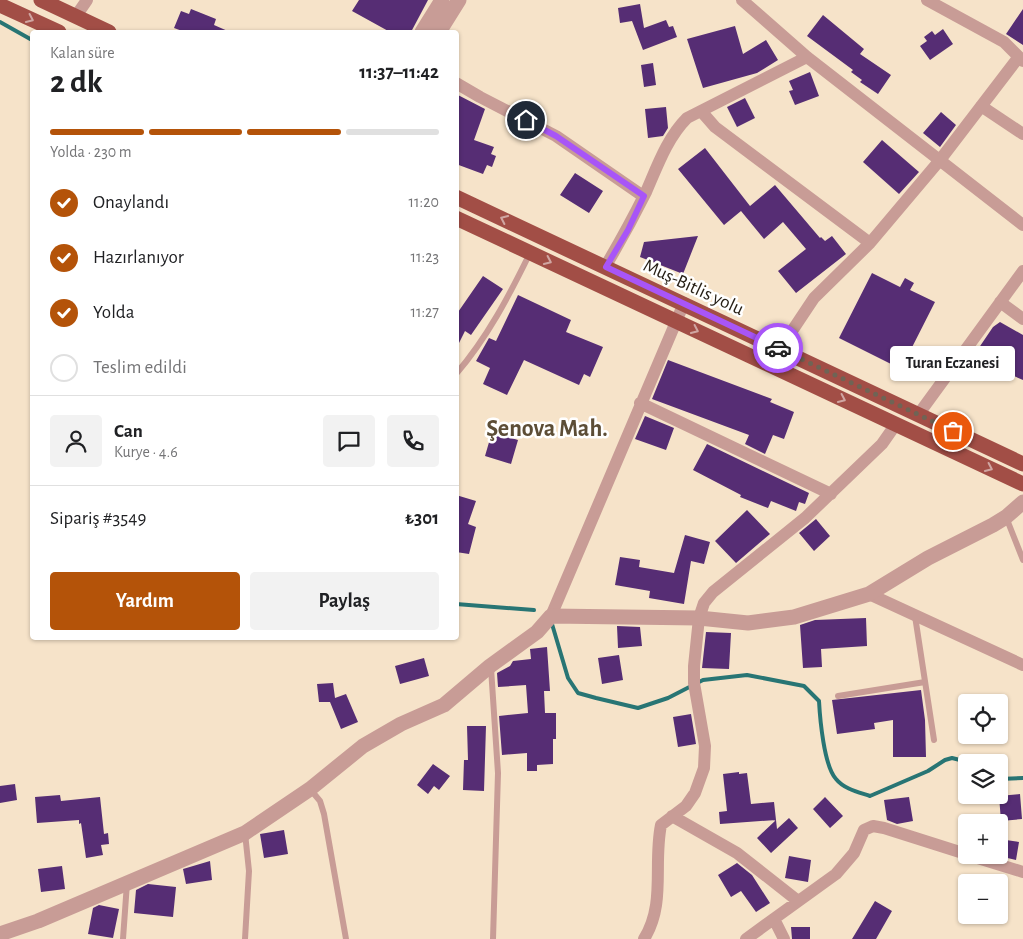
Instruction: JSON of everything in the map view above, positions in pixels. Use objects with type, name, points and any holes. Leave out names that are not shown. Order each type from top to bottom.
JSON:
[{"type":"highway","points":[[41,0],[105,30]]},
{"type":"highway","points":[[0,5],[55,30]]},
{"type":"highway","name":"Muş-Bitlis yolu","points":[[459,198],[1023,464]]},
{"type":"highway","name":"Muş-Bitlis yolu","points":[[459,219],[1023,484]]},
{"type":"highway","points":[[530,253],[537,234]]},
{"type":"highway","points":[[572,272],[580,255]]},
{"type":"street","points":[[76,16],[87,0]]},
{"type":"street","points":[[423,30],[442,0]]},
{"type":"street","points":[[440,30],[459,0]]},
{"type":"street","points":[[742,0],[807,57],[1023,225]]},
{"type":"street","points":[[780,349],[814,298],[870,243],[1021,59],[1004,42],[927,0]]},
{"type":"street","points":[[606,267],[628,230],[679,126],[686,118],[807,57]]},
{"type":"street","points":[[459,85],[556,136],[644,196]]},
{"type":"street","points":[[981,106],[1023,134]]},
{"type":"street","points":[[701,110],[715,127],[870,243]]},
{"type":"street","points":[[918,415],[1023,271]]},
{"type":"street","points":[[1000,302],[1023,319]]},
{"type":"street","points":[[0,934],[38,921],[245,833],[310,789],[345,759],[375,738],[444,705],[490,666],[537,632],[551,616],[684,303]]},
{"type":"street","points":[[640,403],[830,494]]},
{"type":"street","points":[[644,939],[655,916],[657,845],[661,825],[686,806],[695,793],[704,768],[705,746],[694,682],[698,618],[704,603],[713,592],[805,518],[882,444],[896,424]]},
{"type":"street","points":[[551,616],[698,618],[748,623],[794,617],[869,594],[928,558],[1006,517],[1023,502]]},
{"type":"street","points":[[869,594],[1023,665]]},
{"type":"street","points":[[672,816],[737,853],[798,901]]},
{"type":"street","points":[[746,939],[836,874],[854,853],[864,830],[873,826],[958,852]]},
{"type":"street","points":[[997,864],[1023,872]]},
{"type":"street","points":[[774,919],[784,939]]},
{"type":"lane","points":[[459,370],[496,317],[530,253]]},
{"type":"lane","points":[[1006,517],[1023,560]]},
{"type":"lane","points":[[915,616],[934,740]]},
{"type":"lane","points":[[490,666],[498,773],[493,939]]},
{"type":"lane","points":[[838,696],[925,682]]},
{"type":"lane","points":[[310,789],[320,801],[324,814],[346,939]]},
{"type":"lane","points":[[245,833],[249,871],[245,939]]},
{"type":"lane","points":[[123,939],[127,883]]},
{"type":"building","points":[[359,0],[428,0],[412,30],[386,30],[352,11]]},
{"type":"building","points":[[640,4],[644,28],[666,20],[669,27],[673,26],[677,37],[643,50],[632,21],[620,23],[618,8]]},
{"type":"building","points":[[191,9],[216,19],[214,25],[225,30],[180,30],[174,28],[181,11],[189,14]]},
{"type":"building","points":[[1023,9],[1023,45],[1006,34]]},
{"type":"building","points":[[823,15],[864,49],[860,54],[891,75],[878,94],[860,82],[862,80],[851,72],[853,70],[807,36]]},
{"type":"building","points":[[735,26],[743,54],[766,40],[778,60],[757,73],[703,88],[687,39]]},
{"type":"building","points":[[943,29],[953,44],[930,60],[920,46],[927,41],[924,37],[932,31],[935,35]]},
{"type":"building","points":[[653,63],[656,85],[644,87],[641,65]]},
{"type":"building","points":[[810,72],[819,96],[795,105],[789,91],[793,90],[789,81]]},
{"type":"building","points":[[459,96],[485,109],[474,140],[494,147],[491,154],[496,156],[492,167],[487,165],[483,174],[459,165]]},
{"type":"building","points":[[745,98],[755,118],[737,127],[727,107]]},
{"type":"building","points":[[666,107],[668,128],[663,136],[648,138],[645,109]]},
{"type":"building","points":[[941,112],[956,125],[940,147],[923,133]]},
{"type":"building","points":[[882,140],[919,172],[899,194],[863,162]]},
{"type":"building","points":[[705,148],[750,206],[775,185],[820,238],[825,241],[832,236],[846,254],[796,293],[778,271],[806,249],[783,222],[764,239],[741,211],[724,225],[678,169]]},
{"type":"building","points":[[575,173],[603,191],[589,213],[560,195]]},
{"type":"building","points":[[698,236],[683,274],[640,257],[644,242]]},
{"type":"building","points":[[872,273],[900,287],[905,278],[914,283],[910,290],[935,302],[901,369],[839,338]]},
{"type":"building","points":[[483,276],[503,289],[471,335],[465,331],[459,343],[459,311]]},
{"type":"building","points":[[518,295],[571,320],[566,332],[603,347],[590,377],[584,374],[579,385],[524,360],[507,395],[483,384],[490,368],[476,361],[489,338],[496,341]]},
{"type":"building","points":[[1000,322],[1023,335],[1023,380],[972,358],[993,327]]},
{"type":"building","points":[[668,360],[772,399],[770,402],[794,412],[784,439],[773,435],[765,454],[745,444],[749,435],[652,399]]},
{"type":"building","points":[[645,416],[674,428],[666,450],[635,439]]},
{"type":"building","points":[[492,432],[518,440],[511,464],[485,456]]},
{"type":"building","points":[[707,444],[809,493],[805,504],[799,502],[796,511],[771,501],[768,508],[740,497],[741,495],[693,470]]},
{"type":"building","points":[[459,496],[476,501],[468,524],[476,527],[469,554],[459,552]]},
{"type":"building","points":[[747,510],[770,534],[736,563],[715,541]]},
{"type":"building","points":[[816,519],[830,536],[814,551],[799,533]]},
{"type":"building","points":[[685,535],[710,542],[704,564],[691,561],[684,604],[649,598],[650,591],[615,585],[620,557],[640,560],[639,567],[674,573]]},
{"type":"building","points":[[866,618],[867,646],[821,649],[822,667],[803,668],[800,625],[815,620]]},
{"type":"building","points":[[617,626],[640,627],[642,646],[618,648]]},
{"type":"building","points":[[706,632],[731,633],[729,669],[702,668]]},
{"type":"building","points":[[547,647],[550,691],[544,691],[545,713],[556,713],[556,739],[553,739],[553,764],[537,765],[537,771],[527,771],[527,753],[502,755],[499,716],[528,713],[526,685],[498,687],[497,673],[510,666],[513,661],[531,659],[530,649]]},
{"type":"building","points":[[619,655],[623,680],[602,684],[598,658]]},
{"type":"building","points":[[424,658],[429,676],[400,684],[395,666]]},
{"type":"building","points":[[333,683],[335,698],[346,694],[358,722],[341,729],[330,702],[319,702],[317,684]]},
{"type":"building","points":[[921,690],[925,720],[926,757],[893,757],[893,720],[874,723],[875,729],[837,734],[832,700]]},
{"type":"building","points":[[691,714],[696,744],[678,747],[673,717]]},
{"type":"building","points":[[467,726],[486,726],[484,791],[463,790],[464,760],[468,760]]},
{"type":"building","points":[[433,764],[450,776],[439,790],[434,786],[428,794],[417,785]]},
{"type":"building","points":[[747,773],[751,804],[774,802],[776,820],[720,824],[719,812],[727,811],[723,774]]},
{"type":"building","points":[[15,784],[17,800],[0,803],[0,786]]},
{"type":"building","points":[[1020,794],[1022,819],[1008,820],[1008,814],[1000,814],[1000,804],[1008,804],[1008,795]]},
{"type":"building","points":[[60,795],[61,801],[100,797],[104,834],[108,833],[109,844],[101,845],[103,855],[86,858],[79,820],[37,823],[35,797]]},
{"type":"building","points":[[825,797],[843,816],[830,828],[813,809]]},
{"type":"building","points":[[909,797],[913,821],[897,824],[887,820],[884,800]]},
{"type":"building","points":[[789,818],[798,828],[771,853],[757,838],[776,820],[777,829]]},
{"type":"building","points":[[284,830],[288,854],[264,858],[260,834]]},
{"type":"building","points":[[1008,840],[1019,842],[1016,860],[1008,858]]},
{"type":"building","points":[[789,856],[811,860],[808,882],[785,878]]},
{"type":"building","points":[[210,861],[212,880],[186,884],[183,869]]},
{"type":"building","points":[[737,863],[752,875],[770,903],[756,912],[741,891],[731,897],[718,875]]},
{"type":"building","points":[[62,866],[65,889],[41,892],[38,869]]},
{"type":"building","points":[[148,884],[176,887],[173,917],[134,913],[136,890]]},
{"type":"building","points":[[875,901],[892,911],[876,939],[852,939]]},
{"type":"building","points":[[99,905],[119,909],[113,938],[88,934],[93,908]]},
{"type":"building","points":[[791,927],[810,927],[810,939],[792,939]]},
{"type":"waterway","points":[[0,22],[30,39]]},
{"type":"waterway","points":[[459,604],[534,610]]},
{"type":"waterway","points":[[552,624],[568,678],[578,693],[596,698],[638,708],[668,698],[703,680],[747,675],[804,686],[819,701],[823,742],[832,773],[843,785],[852,790],[870,796],[928,771],[945,760],[952,758],[958,760]]},
{"type":"waterway","points":[[1008,779],[1023,778]]},
{"type":"way so far","points":[[778,348],[953,431]]},
{"type":"place","name":"Turan Eczanesi","points":[[953,431]]},
{"type":"district","name":"Şenova Mah.","points":[[547,428]]},
{"type":"route","points":[[526,120],[556,136],[644,196],[628,230],[606,267],[778,348]]}]
